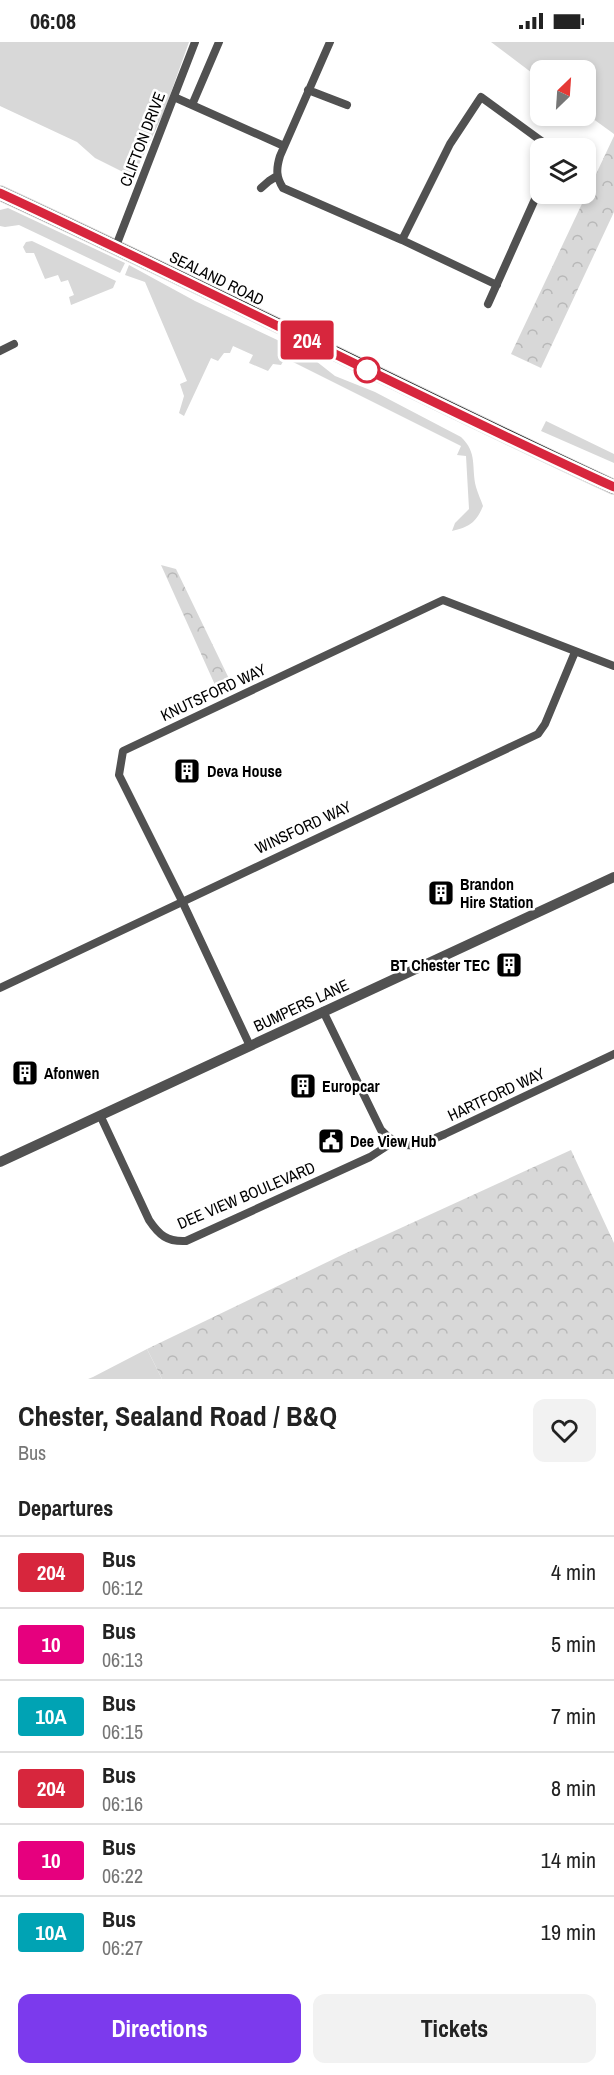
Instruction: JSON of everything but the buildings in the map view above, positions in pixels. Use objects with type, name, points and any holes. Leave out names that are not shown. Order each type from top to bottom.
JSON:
[{"type":"main road","name":"SEALAND ROAD","points":[[0,193],[116,246],[432,401],[614,487]]},
{"type":"street","name":"CLIFTON DRIVE","points":[[116,246],[195,42]]},
{"type":"street","points":[[192,105],[219,42]]},
{"type":"street","points":[[330,42],[277,167],[277,176],[283,188],[497,285]]},
{"type":"street","points":[[308,90],[347,105]]},
{"type":"street","points":[[174,97],[284,146]]},
{"type":"street","points":[[402,240],[450,144],[481,97],[537,138]]},
{"type":"street","points":[[261,188],[277,176]]},
{"type":"street","points":[[488,304],[533,204]]},
{"type":"street","points":[[0,351],[14,344]]},
{"type":"street","name":"KNUTSFORD WAY","points":[[250,1046],[182,901],[119,775],[123,752],[443,600],[614,666]]},
{"type":"street","name":"WINSFORD WAY","points":[[0,988],[538,734],[545,724],[576,652]]},
{"type":"street","name":"BUMPERS LANE","points":[[0,1162],[614,877]]},
{"type":"street","points":[[323,1011],[381,1130],[389,1139],[400,1144]]},
{"type":"street","name":"HARTFORD WAY","points":[[400,1144],[418,1146],[614,1054]]},
{"type":"street","name":"DEE VIEW BOULEVARD","points":[[100,1115],[149,1220],[159,1234],[173,1241],[186,1241],[370,1157],[390,1144],[400,1144]]},
{"type":"green space","points":[[0,42],[189,42],[164,112],[133,177],[95,158],[77,142],[0,106]]},
{"type":"green space","points":[[491,42],[614,42],[614,134],[596,121],[596,60],[530,60],[530,71]]},
{"type":"green space","points":[[614,136],[614,212],[541,368],[511,354],[582,204],[596,204],[596,174]]},
{"type":"green space","points":[[8,208],[125,263],[120,273],[19,225],[0,226],[0,210]]},
{"type":"green space","points":[[32,241],[116,281],[113,288],[71,305],[69,297],[74,295],[68,280],[61,282],[58,275],[45,279],[34,253],[26,253],[23,247],[26,242]]},
{"type":"green space","points":[[129,265],[195,301],[307,354],[335,376],[375,392],[461,437],[472,455],[476,487],[483,506],[478,517],[467,526],[452,531],[455,523],[469,509],[466,456],[457,455],[461,446],[285,358],[281,365],[273,364],[268,371],[249,363],[253,355],[233,346],[230,353],[224,353],[218,361],[211,358],[184,416],[179,413],[184,396],[180,384],[187,381],[145,282],[125,275]]},
{"type":"green space","points":[[546,421],[614,454],[614,463],[541,431]]},
{"type":"green space","points":[[161,565],[176,569],[234,689],[220,696]]},
{"type":"green space","points":[[571,1150],[614,1243],[614,1379],[162,1379],[147,1349],[344,1254]]},
{"type":"green space","points":[[147,1349],[162,1379],[88,1379],[93,1377]]},
{"type":"bus line","name":"204","points":[[0,193],[614,487]]},
{"type":"place","name":"Deva House","points":[[187,771]]},
{"type":"place","name":"Brandon Hire Station","points":[[441,893]]},
{"type":"place","name":"BT Chester TEC","points":[[509,965]]},
{"type":"place","name":"Afonwen","points":[[25,1073]]},
{"type":"place","name":"Europcar","points":[[303,1086]]},
{"type":"place","name":"Dee View Hub","points":[[331,1141]]}]
